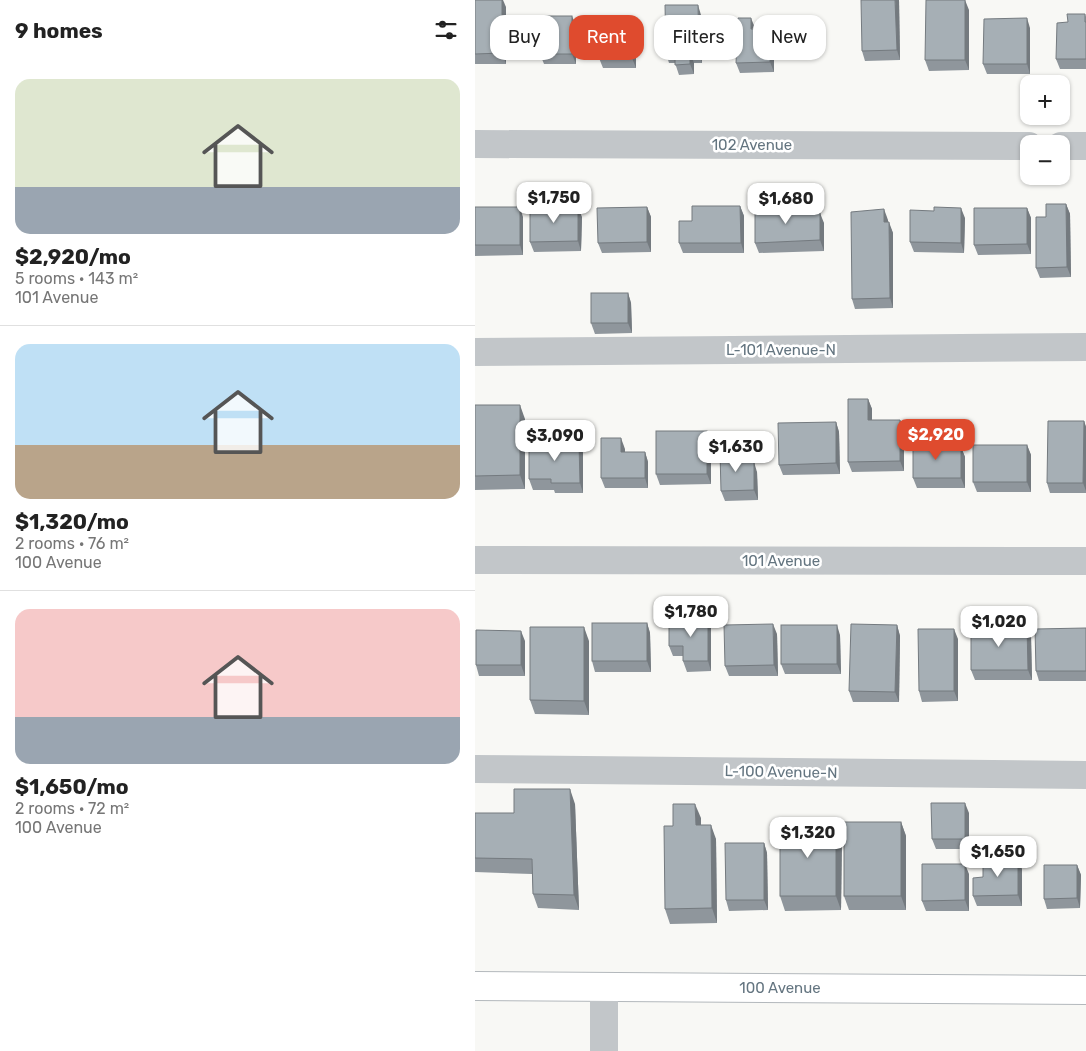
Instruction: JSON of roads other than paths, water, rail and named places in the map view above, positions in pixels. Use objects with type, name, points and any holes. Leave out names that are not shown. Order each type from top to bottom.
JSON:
[{"type":"main road","name":"100 Avenue","points":[[475,986],[1086,990]]},
{"type":"street","name":"102 Avenue","points":[[475,144],[1020,146]]},
{"type":"street","points":[[1070,146],[1086,146]]},
{"type":"street","name":"L-101 Avenue-N","points":[[475,352],[1086,347]]},
{"type":"street","name":"101 Avenue","points":[[475,560],[1086,561]]},
{"type":"street","name":"L-100 Avenue-N","points":[[475,769],[1086,775]]},
{"type":"street","points":[[604,987],[605,1051]]}]
